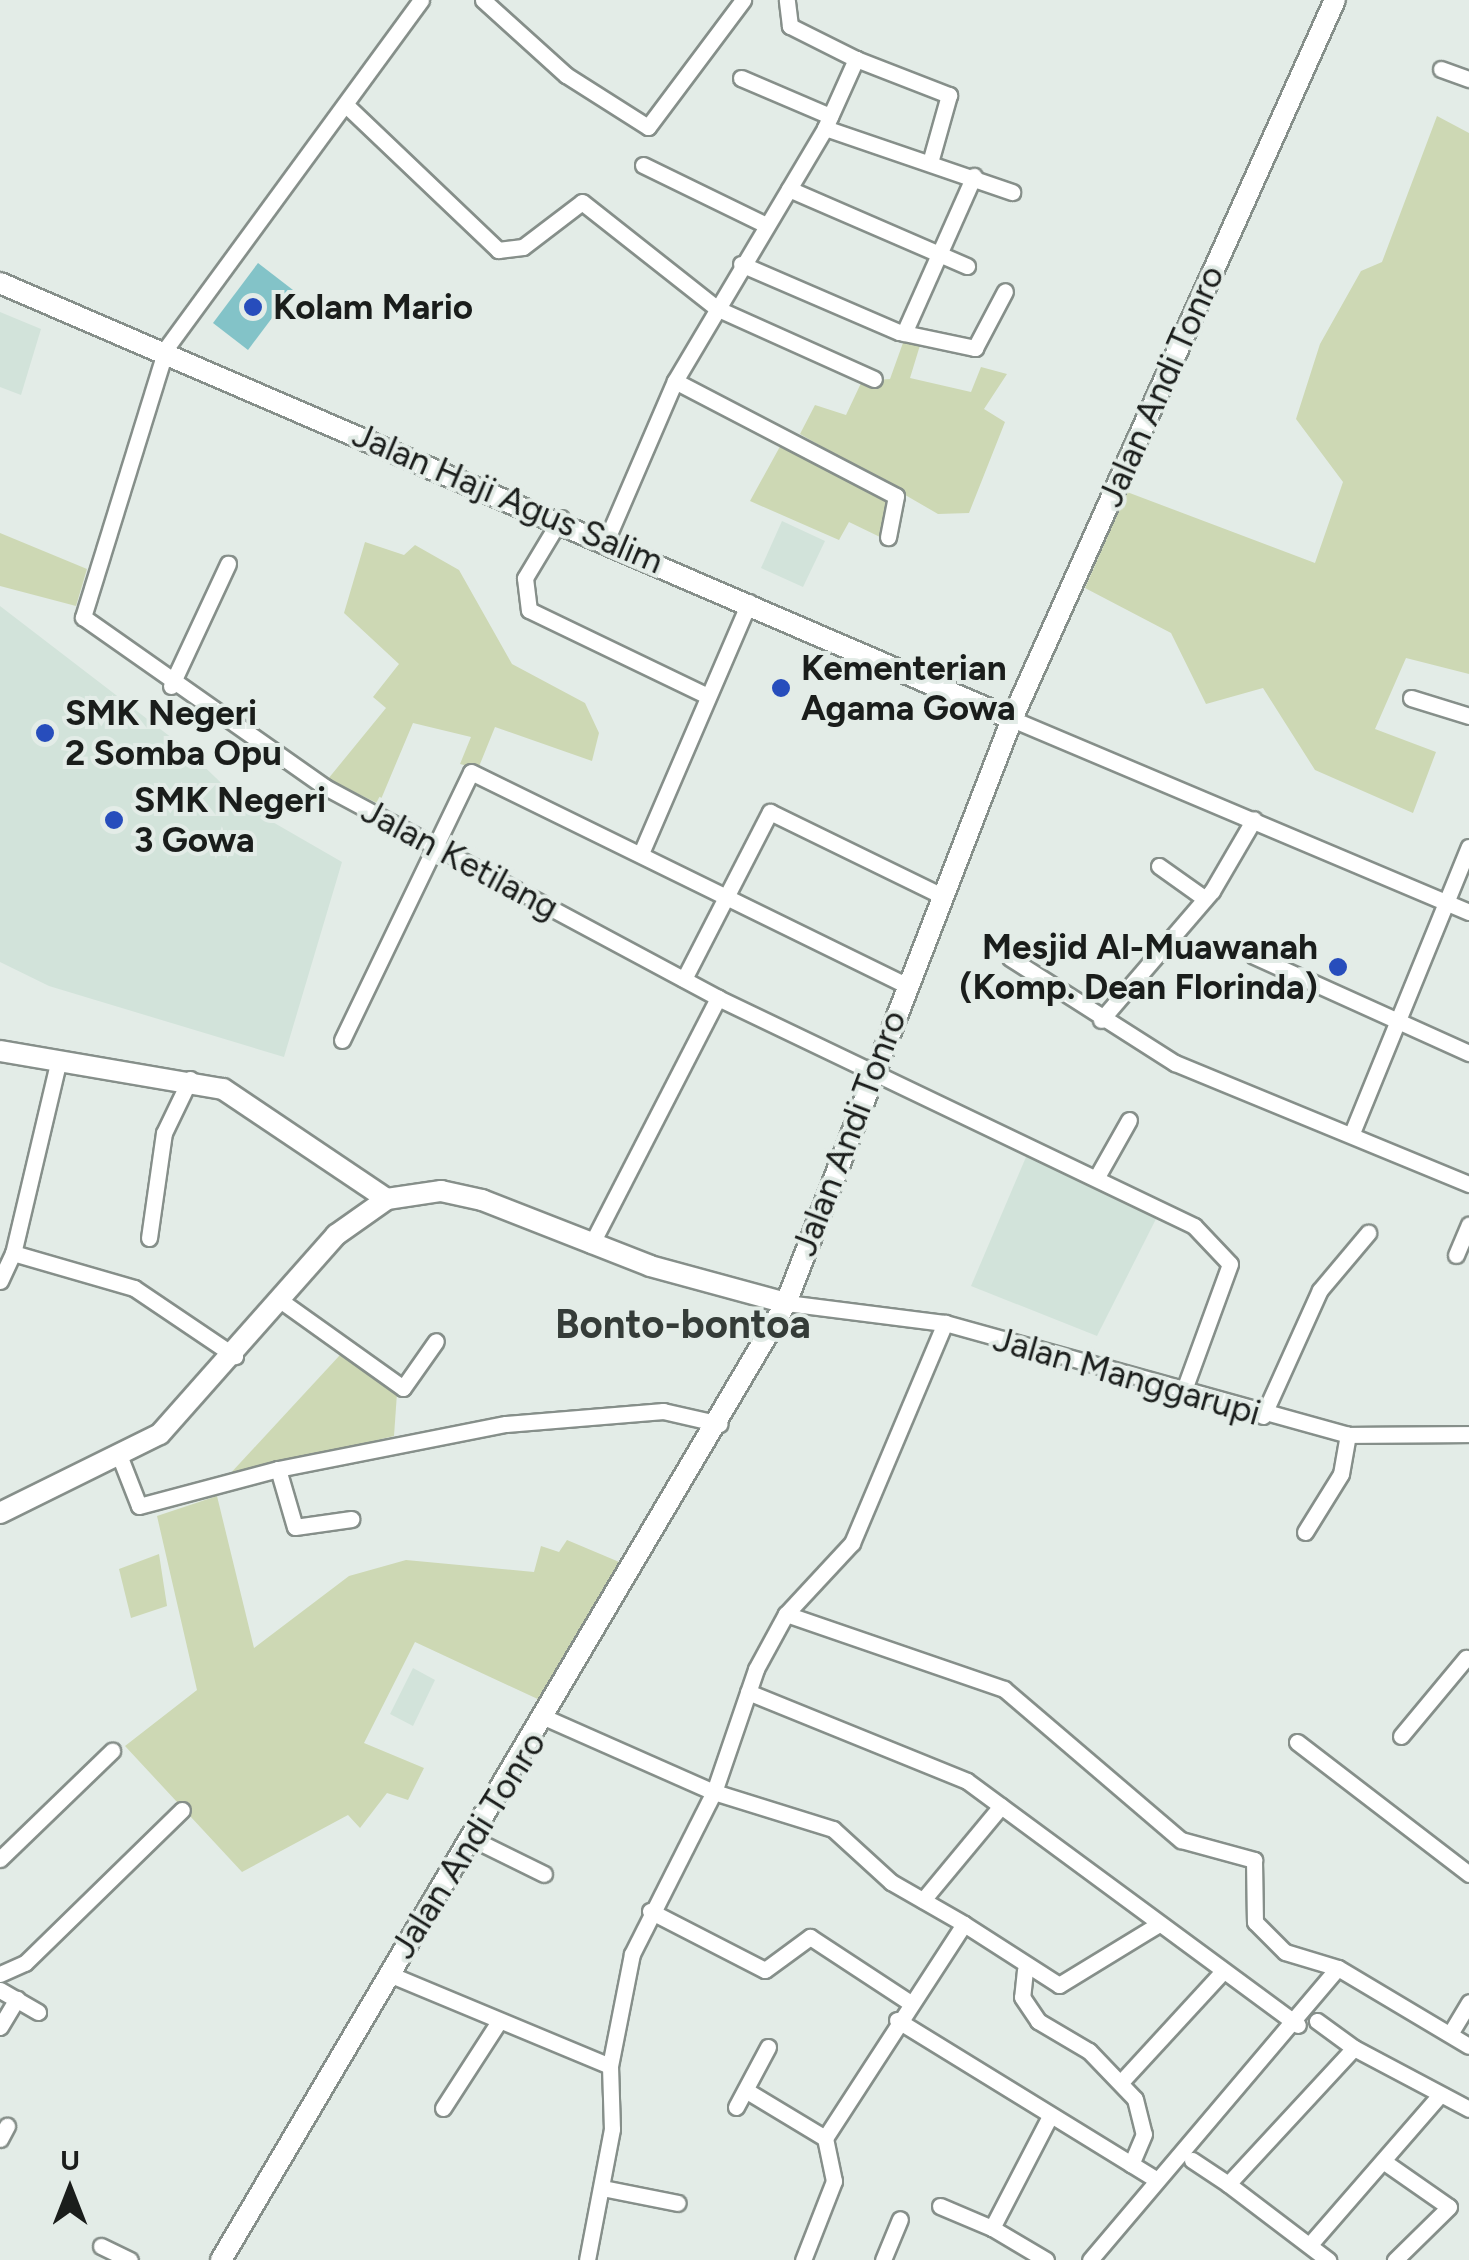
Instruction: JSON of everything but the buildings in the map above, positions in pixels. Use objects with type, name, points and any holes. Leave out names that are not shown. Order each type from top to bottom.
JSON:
[{"type":"street","points":[[166,349],[421,0]]},
{"type":"street","points":[[483,0],[604,104],[648,126],[743,0]]},
{"type":"street","points":[[787,0],[790,26],[856,59],[949,95],[931,159]]},
{"type":"street","name":"Jalan Andi Tonro","points":[[221,2260],[720,1424],[786,1303],[869,1073],[1012,719],[1335,0]]},
{"type":"street","points":[[606,540],[675,380],[828,122],[856,59]]},
{"type":"street","points":[[1441,69],[1469,79]]},
{"type":"street","points":[[741,78],[828,122],[1012,192]]},
{"type":"street","points":[[347,106],[498,250],[523,246],[582,202],[716,308],[874,379]]},
{"type":"street","points":[[643,165],[766,224]]},
{"type":"street","points":[[904,333],[974,176]]},
{"type":"street","points":[[789,190],[967,266]]},
{"type":"street","points":[[741,264],[904,333],[981,346],[1005,291]]},
{"type":"street","name":"Jalan Haji Agus Salim","points":[[0,283],[166,349],[561,518],[1012,719]]},
{"type":"street","name":"Jalan Ketilang","points":[[166,349],[83,608],[92,630],[171,686],[432,845],[718,998],[869,1073],[1098,1176],[1194,1226],[1230,1264],[1182,1396]]},
{"type":"street","points":[[675,380],[896,496],[888,537]]},
{"type":"street","points":[[561,518],[524,578],[529,610],[706,695]]},
{"type":"street","points":[[171,686],[228,564]]},
{"type":"street","points":[[642,851],[749,602]]},
{"type":"street","points":[[1411,698],[1469,716]]},
{"type":"street","points":[[1012,719],[1469,912]]},
{"type":"street","points":[[342,1040],[470,772],[642,851],[904,986]]},
{"type":"street","points":[[684,980],[770,812],[942,896]]},
{"type":"street","points":[[1102,1020],[1204,898],[1254,818]]},
{"type":"street","points":[[1352,1133],[1469,846]]},
{"type":"street","points":[[1159,866],[1204,898]]},
{"type":"street","points":[[1254,956],[1469,1053]]},
{"type":"street","points":[[1010,958],[1175,1063],[1469,1184]]},
{"type":"street","points":[[590,1244],[718,998]]},
{"type":"street","points":[[0,1051],[190,1079],[248,1100],[386,1199]]},
{"type":"street","points":[[0,1281],[14,1253],[59,1060]]},
{"type":"street","points":[[149,1238],[162,1141],[190,1079]]},
{"type":"street","points":[[1098,1176],[1128,1120]]},
{"type":"street","points":[[0,1513],[121,1460],[175,1422],[284,1303],[336,1235],[386,1199],[468,1196],[590,1244],[786,1303]]},
{"type":"street","points":[[1456,1256],[1469,1225]]},
{"type":"street","points":[[1263,1416],[1320,1290],[1368,1234]]},
{"type":"street","points":[[14,1253],[134,1288],[235,1356]]},
{"type":"street","points":[[284,1303],[403,1388],[436,1341]]},
{"type":"street","name":"Jalan Manggarupi","points":[[786,1303],[945,1323],[1182,1396],[1348,1434],[1469,1434]]},
{"type":"street","points":[[586,2260],[603,2188],[610,2066],[632,1954],[650,1911],[714,1792],[748,1692],[786,1614],[852,1543],[945,1323]]},
{"type":"street","points":[[121,1460],[132,1498],[146,1508],[278,1469],[506,1424],[663,1411],[720,1424]]},
{"type":"street","points":[[1305,1532],[1341,1474],[1348,1434]]},
{"type":"street","points":[[278,1469],[294,1527],[351,1519]]},
{"type":"street","points":[[786,1614],[1004,1689],[1181,1840],[1254,1860],[1255,1922],[1285,1952],[1338,1968],[1469,2046]]},
{"type":"street","points":[[1401,1736],[1468,1657]]},
{"type":"street","points":[[748,1692],[926,1760],[1001,1806],[1298,2025]]},
{"type":"street","points":[[546,1718],[714,1792],[833,1829],[923,1900],[964,1924],[1026,1970],[1064,1984],[1159,1924]]},
{"type":"street","points":[[1297,1742],[1469,1874]]},
{"type":"street","points":[[0,1859],[112,1752]]},
{"type":"street","points":[[923,1900],[1001,1806]]},
{"type":"street","points":[[0,1974],[26,1963],[182,1810]]},
{"type":"street","points":[[473,1838],[544,1874]]},
{"type":"street","points":[[650,1911],[765,1970],[810,1938],[909,2002]]},
{"type":"street","points":[[803,2260],[834,2181],[825,2138],[897,2020],[964,1924]]},
{"type":"street","points":[[1090,2260],[1154,2178],[1298,2025],[1338,1968]]},
{"type":"street","points":[[1026,1970],[1022,1997],[1038,2021],[1122,2080],[1143,2124],[1130,2164]]},
{"type":"street","points":[[1122,2080],[1223,1971]]},
{"type":"street","points":[[389,1974],[498,2024],[610,2066]]},
{"type":"street","points":[[0,1990],[38,2012]]},
{"type":"street","points":[[0,2027],[17,2000]]},
{"type":"street","points":[[1450,2034],[1469,2002]]},
{"type":"street","points":[[897,2020],[1049,2118],[1154,2178]]},
{"type":"street","points":[[1317,2021],[1354,2048],[1469,2109]]},
{"type":"street","points":[[443,2108],[498,2024]]},
{"type":"street","points":[[736,2107],[768,2047]]},
{"type":"street","points":[[1228,2184],[1354,2048]]},
{"type":"street","points":[[747,2092],[825,2138]]},
{"type":"street","points":[[1312,2242],[1439,2096]]},
{"type":"street","points":[[992,2228],[1049,2118]]},
{"type":"street","points":[[1192,2160],[1312,2242],[1328,2260]]},
{"type":"street","points":[[1384,2161],[1450,2208],[1469,2205]]},
{"type":"street","points":[[603,2188],[678,2202]]},
{"type":"street","points":[[940,2206],[992,2228],[1046,2260]]},
{"type":"street","points":[[1395,2260],[1416,2254],[1450,2208]]},
{"type":"street","points":[[884,2260],[900,2218]]},
{"type":"street","points":[[100,2246],[130,2260]]},
{"type":"shaded area","points":[[0,312],[41,329],[21,395],[0,387]]},
{"type":"shaded area","points":[[782,521],[825,541],[803,587],[761,568]]},
{"type":"shaded area","name":"SMK Negeri 3 Gowa","points":[[0,606],[185,748],[245,806],[342,862],[284,1057],[49,986],[0,962]]},
{"type":"shaded area","points":[[1032,1143],[1163,1205],[1097,1336],[971,1286]]},
{"type":"shaded area","points":[[413,1668],[435,1680],[413,1726],[390,1714]]},
{"type":"green space","points":[[1437,116],[1469,133],[1469,674],[1406,658],[1375,729],[1436,752],[1413,813],[1315,770],[1263,688],[1206,704],[1171,633],[1085,588],[1127,492],[1315,563],[1343,482],[1296,419],[1320,344],[1361,271],[1382,262]]},
{"type":"green space","points":[[904,340],[921,342],[910,378],[971,392],[981,367],[1007,374],[984,409],[1005,422],[969,513],[938,514],[800,434],[815,405],[846,415],[862,381],[890,379]]},
{"type":"green space","points":[[783,441],[894,501],[880,537],[849,522],[839,540],[750,501]]},
{"type":"green space","points":[[0,533],[87,569],[76,606],[0,586]]},
{"type":"green space","points":[[365,542],[404,555],[415,545],[459,570],[512,664],[585,703],[599,733],[592,761],[495,727],[478,769],[460,764],[471,737],[413,723],[379,804],[328,779],[386,708],[373,697],[399,664],[344,613]]},
{"type":"green space","points":[[340,1355],[397,1393],[394,1436],[228,1476]]},
{"type":"green space","points":[[217,1496],[254,1648],[349,1576],[406,1560],[534,1572],[541,1546],[559,1552],[567,1540],[624,1564],[542,1701],[415,1642],[364,1743],[424,1768],[408,1800],[387,1793],[360,1828],[348,1815],[242,1872],[125,1746],[197,1690],[157,1516]]},
{"type":"green space","points":[[159,1554],[167,1606],[131,1618],[119,1569]]},
{"type":"water","name":"Kolam Mario","points":[[258,263],[293,290],[248,350],[213,323]]},
{"type":"place","name":"Kolam Mario","points":[[253,307]]},
{"type":"place","name":"Kementerian Agama Gowa","points":[[781,688]]},
{"type":"place","name":"SMK Negeri 2 Somba Opu","points":[[45,733]]},
{"type":"place","name":"SMK Negeri 3 Gowa","points":[[114,820]]},
{"type":"place","name":"Mesjid Al-Muawanah (Komp. Dean Florinda)","points":[[1338,967]]},
{"type":"district","name":"Bonto-bontoa","points":[[683,1324]]}]
